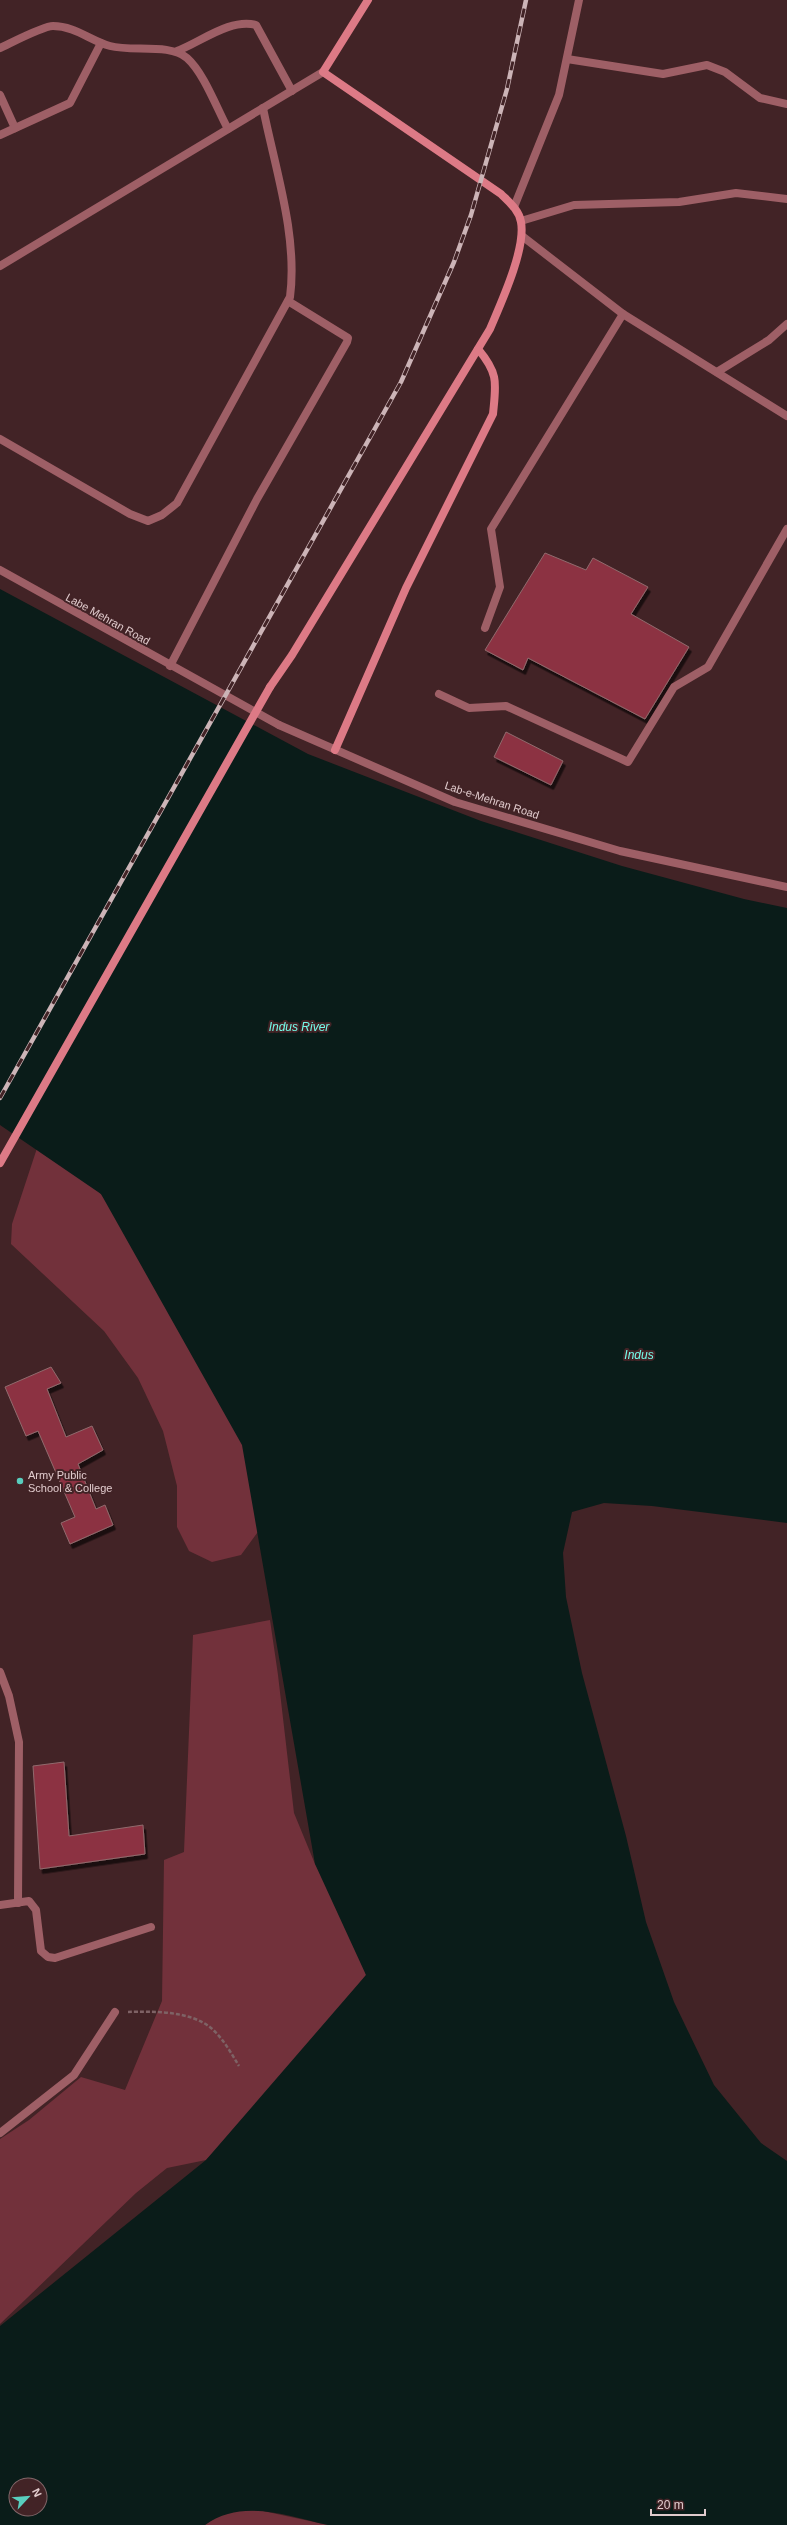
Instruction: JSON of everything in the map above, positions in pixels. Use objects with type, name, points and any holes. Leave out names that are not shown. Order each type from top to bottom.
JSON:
[{"type":"main road","points":[[0,1163],[270,687],[292,654],[490,329],[506,292],[522,236],[521,220],[514,207],[501,194],[323,72],[368,0]]},
{"type":"main road","points":[[335,750],[406,588],[493,414],[496,384],[491,364],[478,349]]},
{"type":"street","points":[[514,207],[559,95],[580,0]]},
{"type":"street","points":[[177,52],[194,45],[210,34],[247,22],[256,25],[292,90]]},
{"type":"street","points":[[0,48],[52,26],[86,35],[101,43],[111,46],[177,52],[188,58],[198,73],[228,129]]},
{"type":"street","points":[[0,135],[70,103],[101,43]]},
{"type":"street","points":[[567,59],[663,74],[707,65],[725,72],[760,98],[787,104]]},
{"type":"street","points":[[0,266],[323,72]]},
{"type":"street","points":[[0,95],[15,128]]},
{"type":"street","points":[[0,439],[130,514],[148,521],[162,515],[177,503],[288,301],[293,272],[291,246],[263,108]]},
{"type":"street","points":[[521,220],[574,205],[679,202],[736,193],[787,199]]},
{"type":"street","points":[[522,236],[623,314],[787,416]]},
{"type":"street","points":[[170,666],[257,499],[347,342],[348,338],[288,301]]},
{"type":"street","points":[[485,628],[500,587],[491,528],[623,314]]},
{"type":"street","points":[[717,372],[769,340],[787,324]]},
{"type":"street","points":[[439,694],[470,708],[506,706],[628,762],[674,687],[708,667],[787,529]]},
{"type":"street","name":"Labe Mehran Road","points":[[0,570],[206,686]]},
{"type":"street","name":"Lab-e-Mehran Road","points":[[206,686],[279,725],[462,804],[620,851],[787,887]]},
{"type":"street","points":[[0,1672],[9,1696],[19,1742],[18,1903]]},
{"type":"street","points":[[0,1905],[29,1901],[36,1910],[41,1951],[48,1957],[55,1958],[151,1927]]},
{"type":"street","points":[[0,2133],[74,2075],[115,2012]]},
{"type":"path","points":[[115,2012],[158,2011],[182,2015],[211,2028],[240,2066]]},
{"type":"shaded area","points":[[45,1124],[210,1331],[268,1518],[241,1555],[212,1562],[189,1551],[177,1527],[177,1486],[163,1431],[138,1378],[104,1331],[11,1244],[12,1224]]},
{"type":"shaded area","points":[[270,1620],[294,1813],[315,1864],[346,1908],[366,1975],[305,2055],[206,2160],[167,2168],[136,2193],[0,2324],[0,2139],[29,2120],[81,2077],[125,2090],[162,2001],[164,1860],[184,1852],[193,1635]]},
{"type":"shaded area","points":[[238,2510],[263,2511],[328,2525],[205,2525],[218,2516]]},
{"type":"water","name":"Indus River","points":[[0,589],[308,754],[481,821],[622,866],[744,899],[787,908],[787,1523],[652,1506],[604,1503],[572,1512],[563,1553],[566,1597],[582,1673],[626,1836],[646,1922],[674,2002],[714,2085],[761,2143],[787,2161],[787,2525],[328,2525],[281,2514],[250,2511],[234,2512],[219,2517],[205,2525],[0,2525],[0,2326],[206,2160],[366,1975],[315,1864],[242,1445],[101,1194],[0,1125]]},
{"type":"building","points":[[545,553],[586,570],[593,558],[648,587],[631,614],[689,647],[645,719],[528,658],[523,670],[485,650]]},
{"type":"building","points":[[506,732],[563,761],[551,785],[494,757]]},
{"type":"building","points":[[51,1367],[61,1383],[47,1389],[66,1437],[92,1426],[103,1450],[78,1464],[96,1509],[105,1505],[113,1525],[70,1544],[61,1523],[75,1517],[38,1431],[26,1436],[5,1387]]},
{"type":"building","points":[[64,1762],[69,1836],[143,1825],[145,1854],[40,1869],[33,1766]]},
{"type":"railway","points":[[0,1098],[401,382],[454,262],[471,215],[507,89],[526,0]]},
{"type":"place","name":"Army Public School & College","points":[[20,1481]]},
{"type":"water label","name":"Indus","points":[[639,1355]]}]
